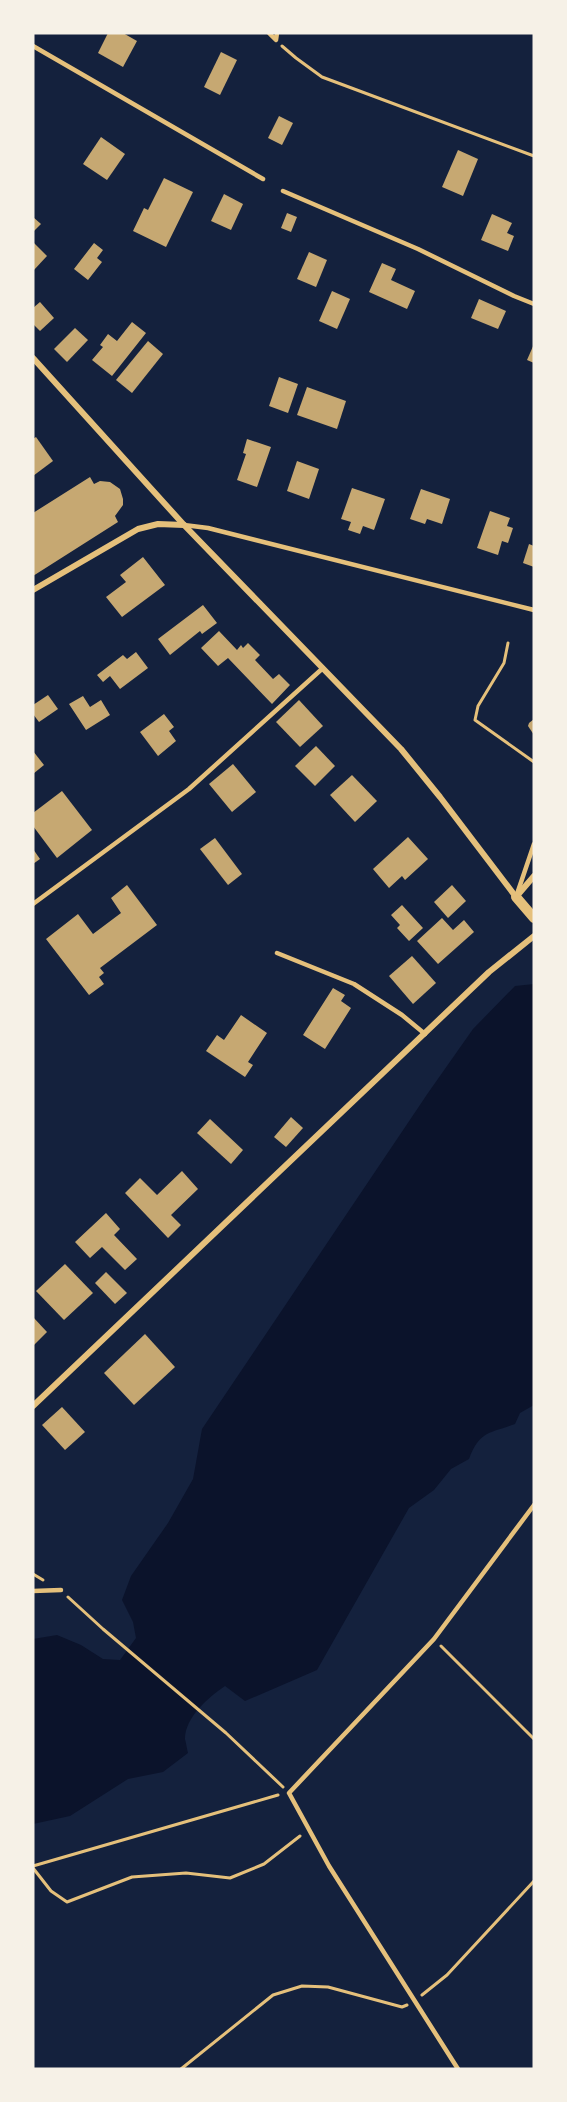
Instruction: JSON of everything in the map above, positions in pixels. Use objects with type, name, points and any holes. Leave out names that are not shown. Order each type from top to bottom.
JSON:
[{"type":"street","points":[[33,358],[184,525],[407,757],[441,797],[534,918]]},
{"type":"street","points":[[33,590],[138,529],[158,524],[184,525]]},
{"type":"street","points":[[516,897],[533,877]]},
{"type":"street","points":[[33,1406],[489,972],[534,936]]},
{"type":"lane","points":[[269,33],[276,40]]},
{"type":"lane","points":[[276,40],[277,33]]},
{"type":"lane","points":[[33,46],[263,179]]},
{"type":"lane","points":[[283,191],[418,249],[534,304]]},
{"type":"lane","points":[[184,525],[208,528],[534,610]]},
{"type":"lane","points":[[33,904],[189,789],[323,668]]},
{"type":"lane","points":[[516,897],[534,844]]},
{"type":"lane","points":[[277,953],[354,984],[402,1015],[425,1034]]},
{"type":"lane","points":[[458,2069],[329,1866],[289,1792],[434,1639],[534,1505]]},
{"type":"lane","points":[[33,1591],[61,1590]]},
{"type":"path","points":[[276,40],[296,58],[322,76],[534,156]]},
{"type":"path","points":[[508,643],[504,663],[478,706],[475,720],[534,762]]},
{"type":"path","points":[[61,1590],[103,1629],[226,1733],[289,1792]]},
{"type":"path","points":[[434,1639],[534,1739]]},
{"type":"path","points":[[289,1792],[33,1867],[51,1891],[67,1902],[132,1876],[186,1873],[230,1878],[264,1864],[309,1829]]},
{"type":"path","points":[[181,2069],[273,1995],[302,1986],[328,1987],[402,2007],[415,2001],[447,1975],[534,1881]]},
{"type":"water","points":[[534,984],[534,1405],[520,1413],[515,1424],[481,1438],[469,1459],[451,1469],[434,1490],[409,1508],[317,1670],[245,1701],[225,1686],[193,1715],[186,1731],[188,1753],[163,1772],[128,1779],[70,1816],[33,1824],[33,1639],[57,1635],[81,1645],[103,1659],[120,1660],[136,1638],[133,1622],[122,1600],[131,1576],[168,1523],[193,1479],[202,1429],[473,1029],[515,986]]},
{"type":"building","points":[[108,33],[123,33],[137,41],[123,67],[98,53]]},
{"type":"building","points":[[221,52],[237,60],[220,95],[204,87]]},
{"type":"building","points":[[279,116],[293,123],[282,145],[268,138]]},
{"type":"building","points":[[101,137],[125,154],[107,180],[83,164]]},
{"type":"building","points":[[458,150],[478,159],[463,196],[442,187]]},
{"type":"building","points":[[164,178],[193,192],[166,247],[133,231],[144,208],[148,210]]},
{"type":"building","points":[[224,194],[243,204],[231,230],[211,221]]},
{"type":"building","points":[[287,213],[297,217],[291,232],[281,228]]},
{"type":"building","points":[[492,214],[512,223],[507,233],[514,236],[508,251],[481,240]]},
{"type":"building","points":[[33,217],[41,224],[33,232]]},
{"type":"building","points":[[33,242],[47,256],[33,271]]},
{"type":"building","points":[[94,243],[103,250],[97,258],[102,262],[88,280],[74,269]]},
{"type":"building","points":[[309,252],[327,260],[316,287],[297,279]]},
{"type":"building","points":[[382,263],[396,269],[391,280],[415,291],[407,309],[369,292]]},
{"type":"building","points":[[332,291],[350,299],[337,329],[319,321]]},
{"type":"building","points":[[479,299],[506,311],[498,329],[471,318]]},
{"type":"building","points":[[40,302],[54,318],[40,331],[33,324],[33,308]]},
{"type":"building","points":[[132,322],[146,333],[112,376],[92,360],[103,347],[100,345],[108,334],[117,341]]},
{"type":"building","points":[[75,328],[88,340],[67,362],[54,349]]},
{"type":"building","points":[[148,341],[163,354],[132,393],[116,380]]},
{"type":"building","points":[[534,344],[534,363],[527,360]]},
{"type":"building","points":[[279,377],[298,384],[288,413],[269,406]]},
{"type":"building","points":[[307,387],[346,401],[337,429],[297,415]]},
{"type":"building","points":[[36,437],[53,461],[33,476],[33,439]]},
{"type":"building","points":[[247,439],[271,447],[257,487],[237,480],[246,454],[243,453]]},
{"type":"building","points":[[297,461],[319,469],[309,499],[287,491]]},
{"type":"building","points":[[90,477],[94,484],[100,481],[110,482],[120,489],[123,505],[115,516],[118,522],[33,576],[33,513]]},
{"type":"building","points":[[352,488],[385,499],[374,530],[363,526],[360,534],[348,530],[351,522],[341,519]]},
{"type":"building","points":[[421,489],[450,499],[442,524],[427,519],[425,524],[410,519]]},
{"type":"building","points":[[490,511],[510,518],[507,526],[513,528],[508,543],[502,541],[498,555],[477,548]]},
{"type":"building","points":[[529,544],[534,546],[534,567],[523,563]]},
{"type":"building","points":[[143,557],[165,585],[122,617],[106,597],[126,582],[120,575]]},
{"type":"building","points":[[203,605],[217,623],[202,634],[200,631],[170,655],[158,639]]},
{"type":"building","points":[[219,631],[237,650],[241,645],[243,648],[248,643],[260,655],[255,660],[273,679],[279,674],[290,685],[272,704],[228,658],[218,666],[201,648]]},
{"type":"building","points":[[136,652],[148,668],[120,689],[110,676],[103,682],[97,675],[123,655],[127,659]]},
{"type":"building","points":[[48,695],[58,709],[39,722],[33,714],[33,705]]},
{"type":"building","points":[[83,696],[90,707],[101,700],[110,715],[86,730],[69,704]]},
{"type":"building","points":[[299,700],[323,726],[300,747],[276,722]]},
{"type":"building","points":[[164,714],[174,727],[169,731],[176,741],[158,756],[140,732]]},
{"type":"building","points":[[534,719],[534,735],[528,726]]},
{"type":"building","points":[[316,746],[335,766],[315,786],[295,766]]},
{"type":"building","points":[[33,751],[44,765],[33,774]]},
{"type":"building","points":[[233,764],[256,792],[232,812],[209,784]]},
{"type":"building","points":[[352,775],[377,801],[355,822],[330,795]]},
{"type":"building","points":[[62,791],[92,830],[57,858],[33,826],[33,813]]},
{"type":"building","points":[[408,837],[428,859],[405,880],[402,876],[389,888],[373,869]]},
{"type":"building","points":[[215,838],[242,874],[228,885],[200,849]]},
{"type":"building","points":[[33,849],[40,859],[33,864]]},
{"type":"building","points":[[127,885],[157,925],[100,968],[104,973],[99,977],[104,984],[89,995],[46,939],[78,914],[93,934],[121,913],[111,898]]},
{"type":"building","points":[[452,885],[466,901],[448,918],[434,902]]},
{"type":"building","points":[[402,905],[423,928],[409,941],[397,928],[400,925],[391,915]]},
{"type":"building","points":[[442,918],[453,930],[464,920],[474,932],[438,964],[417,941]]},
{"type":"building","points":[[412,956],[436,983],[413,1004],[389,976]]},
{"type":"building","points":[[333,988],[345,995],[341,1001],[351,1008],[325,1049],[303,1035]]},
{"type":"building","points":[[241,1015],[267,1033],[248,1062],[253,1065],[245,1077],[206,1051],[217,1035],[224,1040]]},
{"type":"building","points":[[291,1117],[303,1128],[286,1147],[274,1137]]},
{"type":"building","points":[[210,1119],[243,1150],[231,1164],[197,1133]]},
{"type":"building","points":[[182,1171],[198,1189],[171,1215],[181,1225],[168,1238],[125,1193],[140,1178],[157,1195]]},
{"type":"building","points":[[106,1213],[120,1229],[114,1235],[137,1259],[125,1270],[102,1247],[90,1258],[75,1242]]},
{"type":"building","points":[[65,1264],[93,1293],[64,1320],[36,1291]]},
{"type":"building","points":[[106,1272],[127,1293],[115,1304],[95,1283]]},
{"type":"building","points":[[33,1317],[47,1332],[33,1346]]},
{"type":"building","points":[[145,1334],[175,1367],[134,1405],[104,1373]]},
{"type":"building","points":[[62,1407],[85,1432],[65,1450],[42,1425]]}]
